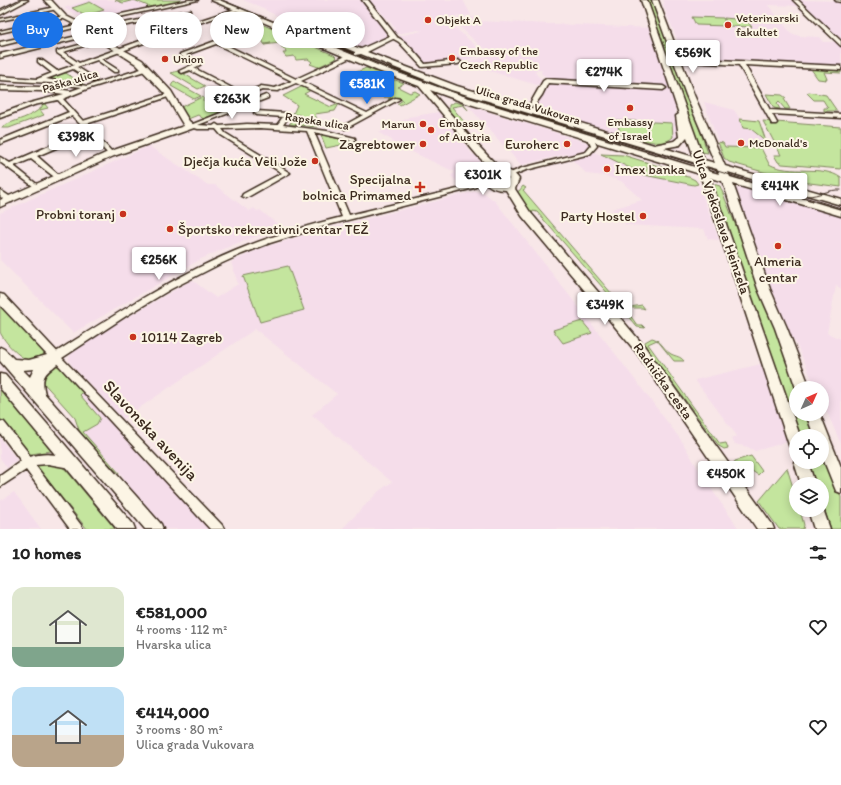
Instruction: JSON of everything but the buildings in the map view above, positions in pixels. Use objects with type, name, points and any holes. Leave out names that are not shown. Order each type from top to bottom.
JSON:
[{"type":"main road","points":[[0,7],[14,0]]},
{"type":"main road","points":[[0,13],[25,0]]},
{"type":"main road","points":[[47,0],[64,17],[71,21]]},
{"type":"main road","name":"Ulica grada Vukovara","points":[[214,0],[361,52],[439,83],[518,108],[841,202]]},
{"type":"main road","points":[[350,56],[394,37],[365,0]]},
{"type":"main road","name":"Ulica Vjekoslava Heinzela","points":[[644,0],[701,161],[791,429]]},
{"type":"main road","name":"Ulica Vjekoslava Heinzela","points":[[655,0],[691,97],[735,202],[764,289],[781,328],[800,381]]},
{"type":"main road","name":"Ulica grada Vukovara","points":[[233,6],[350,56],[466,100],[841,213]]},
{"type":"main road","points":[[117,48],[139,62],[146,69],[169,95],[186,123],[191,126]]},
{"type":"main road","name":"Radnička cesta","points":[[418,83],[426,89],[450,116],[480,153],[500,171]]},
{"type":"main road","points":[[450,116],[446,109],[448,104],[454,100],[466,100]]},
{"type":"main road","points":[[651,147],[670,146],[683,138],[680,114],[682,108]]},
{"type":"main road","points":[[0,204],[111,154],[191,126]]},
{"type":"main road","name":"Radnička cesta","points":[[480,153],[492,181],[519,205],[641,350],[766,529]]},
{"type":"main road","points":[[500,171],[511,174],[514,180],[510,185],[492,181],[500,171]]},
{"type":"main road","name":"Radnička cesta","points":[[510,185],[510,189],[519,205]]},
{"type":"main road","points":[[0,298],[56,357]]},
{"type":"main road","points":[[0,352],[154,529]]},
{"type":"main road","points":[[10,364],[17,366],[34,365],[56,357]]},
{"type":"main road","points":[[40,399],[36,376],[42,368],[56,357]]},
{"type":"main road","points":[[0,379],[127,529]]},
{"type":"main road","points":[[829,455],[841,486]]},
{"type":"street","points":[[127,15],[196,0]]},
{"type":"street","points":[[795,0],[841,44]]},
{"type":"street","points":[[202,19],[233,6]]},
{"type":"street","points":[[0,20],[55,8]]},
{"type":"street","points":[[183,12],[188,11]]},
{"type":"street","points":[[0,32],[64,17]]},
{"type":"street","points":[[0,44],[71,27]]},
{"type":"street","points":[[394,37],[401,41],[424,66],[458,62]]},
{"type":"street","points":[[0,56],[71,39]]},
{"type":"street","points":[[182,71],[197,65],[194,60],[182,55],[210,44]]},
{"type":"street","points":[[38,80],[135,45]]},
{"type":"street","points":[[73,48],[60,52],[76,66]]},
{"type":"street","points":[[229,48],[367,115]]},
{"type":"street","points":[[190,68],[243,95],[261,88],[271,90],[350,56]]},
{"type":"street","name":"Paška ulica","points":[[96,58],[116,71]]},
{"type":"street","points":[[678,60],[841,68]]},
{"type":"street","points":[[40,62],[56,73]]},
{"type":"street","points":[[741,63],[774,123]]},
{"type":"street","name":"Paška ulica","points":[[76,66],[94,80]]},
{"type":"street","name":"Paška ulica","points":[[0,116],[32,104],[59,98],[85,88],[146,69]]},
{"type":"street","points":[[0,78],[38,80],[84,86],[85,88]]},
{"type":"street","name":"Ulica grada Vukovara","points":[[518,108],[532,105],[546,81],[662,88]]},
{"type":"street","points":[[0,88],[42,89],[70,93]]},
{"type":"street","points":[[82,123],[169,95]]},
{"type":"street","points":[[59,98],[111,154]]},
{"type":"street","points":[[191,126],[266,98]]},
{"type":"street","points":[[345,126],[397,99]]},
{"type":"street","name":"Ulica grada Vukovara","points":[[532,105],[534,109],[542,115]]},
{"type":"street","points":[[768,112],[841,116]]},
{"type":"street","points":[[0,142],[72,113]]},
{"type":"street","points":[[258,113],[285,115],[286,116],[279,128]]},
{"type":"street","name":"Rapska ulica","points":[[191,126],[279,128],[334,134],[353,139]]},
{"type":"street","points":[[216,126],[223,134],[286,173],[246,196]]},
{"type":"street","points":[[310,131],[347,219]]},
{"type":"street","points":[[9,166],[89,132]]},
{"type":"street","points":[[511,174],[588,153],[594,146],[592,141],[587,137]]},
{"type":"street","points":[[32,156],[59,178]]},
{"type":"street","points":[[0,159],[37,187]]},
{"type":"street","points":[[56,357],[142,303],[206,267],[276,238],[492,181]]},
{"type":"street","points":[[0,192],[9,200]]},
{"type":"street","name":"Slavonska avenija","points":[[56,357],[218,529]]},
{"type":"street","points":[[0,425],[28,462],[31,469],[77,529]]},
{"type":"street","points":[[0,482],[28,462],[42,458],[53,458],[71,464]]},
{"type":"shaded area","points":[[88,0],[115,0],[123,3],[134,0],[149,7],[126,12],[71,12],[64,8]]},
{"type":"shaded area","points":[[243,0],[361,0],[389,34],[385,38],[365,48],[365,12],[272,12],[272,13],[265,10],[266,9]]},
{"type":"shaded area","points":[[370,0],[463,0],[471,15],[444,18],[476,46],[484,51],[485,54],[449,63],[426,65],[419,60],[399,36],[422,31],[418,30],[397,34],[393,30],[395,28]]},
{"type":"shaded area","name":"Veterinarski fakultet","points":[[663,0],[793,0],[800,6],[768,5],[791,33],[799,36],[819,37],[823,42],[837,42],[841,46],[841,66],[687,59],[684,57],[663,4],[665,3]]},
{"type":"shaded area","points":[[797,0],[841,1],[841,40],[798,1]]},
{"type":"shaded area","points":[[473,17],[476,21],[651,28],[675,102],[675,117],[678,135],[676,139],[673,142],[657,145],[649,144],[537,109],[535,104],[551,80],[541,73],[542,70],[535,70],[536,74],[541,79],[541,83],[537,85],[466,64],[467,62],[486,57],[490,53],[488,50],[479,45],[454,21],[458,18]]},
{"type":"shaded area","points":[[704,102],[734,110],[740,119],[743,128],[751,129],[766,141],[771,149],[724,147],[723,143],[718,142]]},
{"type":"shaded area","points":[[472,107],[592,144],[589,150],[629,167],[635,171],[635,173],[699,186],[719,240],[708,239],[704,229],[626,225],[612,209],[642,200],[621,181],[605,176],[587,174],[566,154],[521,165],[470,108]]},
{"type":"shaded area","points":[[439,112],[473,155],[475,155],[487,169],[488,172],[481,182],[463,187],[451,176],[455,172],[393,143],[392,140],[379,133],[408,117]]},
{"type":"shaded area","points":[[149,146],[208,185],[215,185],[249,211],[254,208],[257,211],[260,210],[284,230],[263,234],[201,259],[73,333],[0,260],[0,213]]},
{"type":"shaded area","points":[[743,187],[841,215],[841,288],[836,286],[827,333],[841,339],[841,444],[829,417],[829,381],[813,381],[795,341],[788,340],[735,192],[736,189]]},
{"type":"shaded area","points":[[476,191],[484,193],[495,201],[617,356],[681,440],[703,477],[739,529],[342,529],[379,491],[392,482],[312,415],[337,394],[255,329],[123,419],[72,366],[69,361],[72,352],[78,346],[192,280],[216,298],[238,284],[231,262],[262,248],[319,231]]},
{"type":"shaded area","points":[[765,363],[787,442],[755,451],[748,447],[735,444],[731,439],[737,436],[695,380]]},
{"type":"shaded area","points":[[83,392],[211,529],[165,529],[128,486],[119,471],[82,432],[97,424],[80,395]]},
{"type":"shaded area","points":[[0,438],[17,460],[10,464],[8,469],[0,458]]},
{"type":"shaded area","points":[[14,492],[41,529],[0,529],[0,501]]},
{"type":"green space","points":[[115,0],[134,0],[123,3]]},
{"type":"green space","points":[[134,0],[190,0],[146,8],[148,6]]},
{"type":"green space","points":[[648,0],[652,0],[672,54],[666,54]]},
{"type":"green space","points":[[90,2],[104,10],[98,12],[78,12],[72,8]]},
{"type":"green space","points":[[692,17],[723,18],[727,26],[696,25]]},
{"type":"green space","points":[[724,18],[746,20],[752,27],[729,26]]},
{"type":"green space","points":[[264,25],[272,29],[272,44],[264,45],[271,43],[264,44]]},
{"type":"green space","points":[[318,48],[334,55],[337,58],[318,67],[310,64],[312,62],[308,59],[296,60],[294,56],[286,57],[283,53],[286,53],[285,49],[283,49]]},
{"type":"green space","points":[[667,56],[673,56],[708,153],[701,152]]},
{"type":"green space","points":[[366,68],[394,79],[380,85],[377,90],[373,90],[378,86],[373,88],[358,80],[365,76],[357,72]]},
{"type":"green space","points":[[811,69],[841,71],[841,73],[824,72],[827,79],[818,79]]},
{"type":"green space","points":[[190,70],[192,71],[184,74],[205,86],[198,89],[171,73],[178,71],[182,73]]},
{"type":"green space","points":[[64,72],[85,85],[45,79]]},
{"type":"green space","points":[[395,80],[404,83],[398,87],[410,93],[415,91],[420,94],[400,105],[397,104],[403,100],[398,97],[391,101],[388,99],[391,98],[390,97],[383,97],[378,91],[381,85]]},
{"type":"green space","points":[[174,81],[201,96],[194,99],[171,86]]},
{"type":"green space","points":[[303,86],[311,90],[304,94],[331,107],[339,104],[335,111],[315,114],[319,125],[318,127],[289,124],[300,115],[293,114],[297,105],[283,96]]},
{"type":"green space","points":[[809,92],[826,95],[837,111],[824,111],[824,108],[828,108],[823,100],[814,100],[807,93]]},
{"type":"green space","points":[[766,94],[782,95],[786,98],[784,99],[790,109],[785,109],[779,102],[777,104],[780,109],[774,108]]},
{"type":"green space","points":[[202,97],[204,98],[203,101],[209,104],[220,106],[214,110],[219,112],[219,115],[205,120],[198,115],[188,119],[181,107]]},
{"type":"green space","points":[[455,102],[463,104],[469,111],[463,105],[452,107],[465,123],[462,125],[449,111],[449,105]]},
{"type":"green space","points":[[44,103],[48,108],[40,110],[44,115],[9,128],[2,128],[3,126],[33,113],[42,107],[42,104]]},
{"type":"green space","points":[[740,119],[759,121],[766,141],[751,129],[743,128]]},
{"type":"green space","points":[[616,120],[672,123],[673,137],[668,141],[661,142],[639,139],[620,132]]},
{"type":"green space","points":[[763,121],[841,127],[841,169],[782,164],[778,162],[774,155],[781,155]]},
{"type":"green space","points":[[321,135],[345,140],[341,145],[326,148]]},
{"type":"green space","points":[[718,142],[723,143],[725,147],[761,148],[769,164],[777,167],[834,174],[841,178],[841,187],[794,181],[729,162],[724,158]]},
{"type":"green space","points":[[601,154],[623,155],[662,167],[632,169]]},
{"type":"green space","points":[[665,168],[685,175],[684,176],[695,180],[698,184],[694,185],[634,173],[635,171],[633,170]]},
{"type":"green space","points":[[713,184],[720,186],[772,317],[794,381],[789,381],[789,407]]},
{"type":"green space","points":[[523,186],[526,188],[523,190],[624,308],[642,305],[645,309],[630,308],[631,310],[627,311],[637,325],[642,325],[645,328],[637,327],[537,212],[533,211],[532,214],[514,192],[519,191]]},
{"type":"green space","points":[[288,266],[304,310],[260,322],[243,276]]},
{"type":"green space","points":[[1,306],[43,350],[44,353],[39,359],[34,361],[27,360],[20,356],[8,344],[0,332]]},
{"type":"green space","points":[[582,321],[592,333],[563,343],[553,330]]},
{"type":"green space","points":[[652,338],[657,340],[648,344],[720,444],[726,443],[728,448],[724,449],[719,446],[646,347],[645,342]]},
{"type":"green space","points":[[657,340],[668,352],[680,357],[684,361],[674,361]]},
{"type":"green space","points":[[53,365],[60,367],[83,392],[80,395],[100,418],[97,424],[83,432],[120,474],[80,433],[75,418],[40,379]]},
{"type":"green space","points":[[0,382],[54,448],[51,451],[31,454],[27,453],[0,420]]},
{"type":"green space","points":[[794,421],[811,421],[814,429],[797,429]]},
{"type":"green space","points":[[751,456],[762,471],[758,475],[752,471],[744,480],[733,465],[735,461]]},
{"type":"green space","points":[[39,464],[58,464],[66,470],[115,529],[87,529],[37,467]]},
{"type":"green space","points":[[829,467],[841,497],[841,529],[831,529],[827,517],[829,517],[829,477],[813,477],[811,469],[829,469]]},
{"type":"green space","points":[[787,468],[790,477],[789,517],[802,517],[804,525],[803,529],[779,529],[759,501]]},
{"type":"tram line","points":[[0,11],[21,0]]},
{"type":"tram line","points":[[222,0],[383,67],[456,93],[841,208]]},
{"type":"tram line","points":[[807,196],[841,190]]},
{"type":"place","name":"Objekt A","points":[[428,20]]},
{"type":"place","name":"Veterinarski fakultet","points":[[728,25]]},
{"type":"place","name":"Embassy of the Czech Republic","points":[[452,58]]},
{"type":"place","name":"Union","points":[[165,59]]},
{"type":"place","name":"Embassy of Israel","points":[[630,108]]},
{"type":"place","name":"Marun","points":[[423,124]]},
{"type":"place","name":"Embassy of Austria","points":[[431,130]]},
{"type":"place","name":"McDonald's","points":[[741,143]]},
{"type":"place","name":"Zagrebtower","points":[[423,144]]},
{"type":"place","name":"Euroherc","points":[[567,144]]},
{"type":"place","name":"Dječja kuća Veli Jože","points":[[315,161]]},
{"type":"place","name":"Imex banka","points":[[607,169]]},
{"type":"place","name":"Specijalna bolnica Primamed","points":[[420,187]]},
{"type":"place","name":"Probni toranj","points":[[123,214]]},
{"type":"place","name":"Party Hostel","points":[[643,216]]},
{"type":"place","name":"Športsko rekreativni centar TEŽ","points":[[170,229]]},
{"type":"place","name":"Almeria centar","points":[[778,246]]},
{"type":"place","name":"10114 Zagreb","points":[[133,337]]}]
